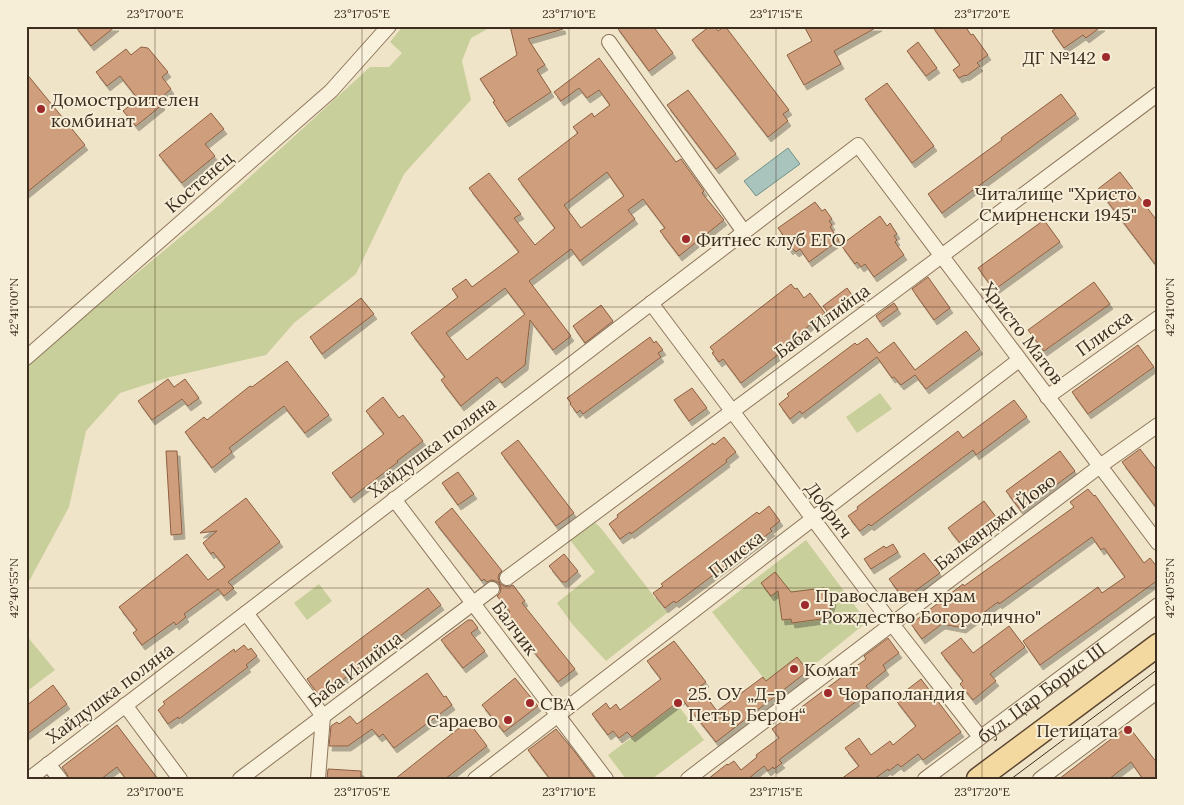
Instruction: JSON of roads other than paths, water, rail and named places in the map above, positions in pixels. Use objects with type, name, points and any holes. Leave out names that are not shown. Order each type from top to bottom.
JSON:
[{"type":"main road","name":"бул. Цар Борис III","points":[[978,779],[1158,645]]},
{"type":"street","name":"Костенец","points":[[26,358],[331,91],[389,26]]},
{"type":"street","points":[[609,42],[744,232]]},
{"type":"street","name":"Баба Илийца","points":[[507,578],[1158,94]]},
{"type":"street","name":"Хайдушка поляна","points":[[29,779],[858,145]]},
{"type":"street","name":"Христо Матов","points":[[858,145],[1158,543]]},
{"type":"street","name":"Добрич","points":[[651,303],[812,519],[980,738]]},
{"type":"street","name":"Плиска","points":[[1047,397],[1158,318]]},
{"type":"street","name":"Плиска","points":[[475,779],[1019,360]]},
{"type":"street","name":"Балканджи Йово","points":[[688,779],[1100,466],[1158,425]]},
{"type":"street","name":"Балчик","points":[[394,499],[606,779]]},
{"type":"street","name":"Баба Илийца","points":[[240,779],[492,589]]},
{"type":"street","name":"бул. Цар Борис III","points":[[925,779],[1158,605]]},
{"type":"street","points":[[246,613],[323,716],[318,779]]},
{"type":"street","points":[[1040,779],[1158,691]]},
{"type":"street","points":[[125,705],[180,779]]},
{"type":"street","points":[[48,764],[60,779]]},
{"type":"water","points":[[788,148],[800,164],[756,196],[744,181]]},
{"type":"tram line","points":[[1011,779],[1158,669]]},
{"type":"place","name":"ДГ №142","points":[[1106,57]]},
{"type":"place","name":"Домостроителен комбинат","points":[[41,109]]},
{"type":"place","name":"Читалище \"Христо Смирненски 1945\"","points":[[1147,203]]},
{"type":"place","name":"Фитнес клуб ЕГО","points":[[686,239]]},
{"type":"place","name":"Православен храм \"Рождество Богородично\"","points":[[805,605]]},
{"type":"place","name":"Комат","points":[[794,669]]},
{"type":"place","name":"Чораполандия","points":[[828,693]]},
{"type":"place","name":"CBA","points":[[530,703]]},
{"type":"place","name":"25. ОУ „Д-р Петър Берон“","points":[[678,703]]},
{"type":"place","name":"Сараево","points":[[508,720]]},
{"type":"place","name":"Петицата","points":[[1128,730]]}]
